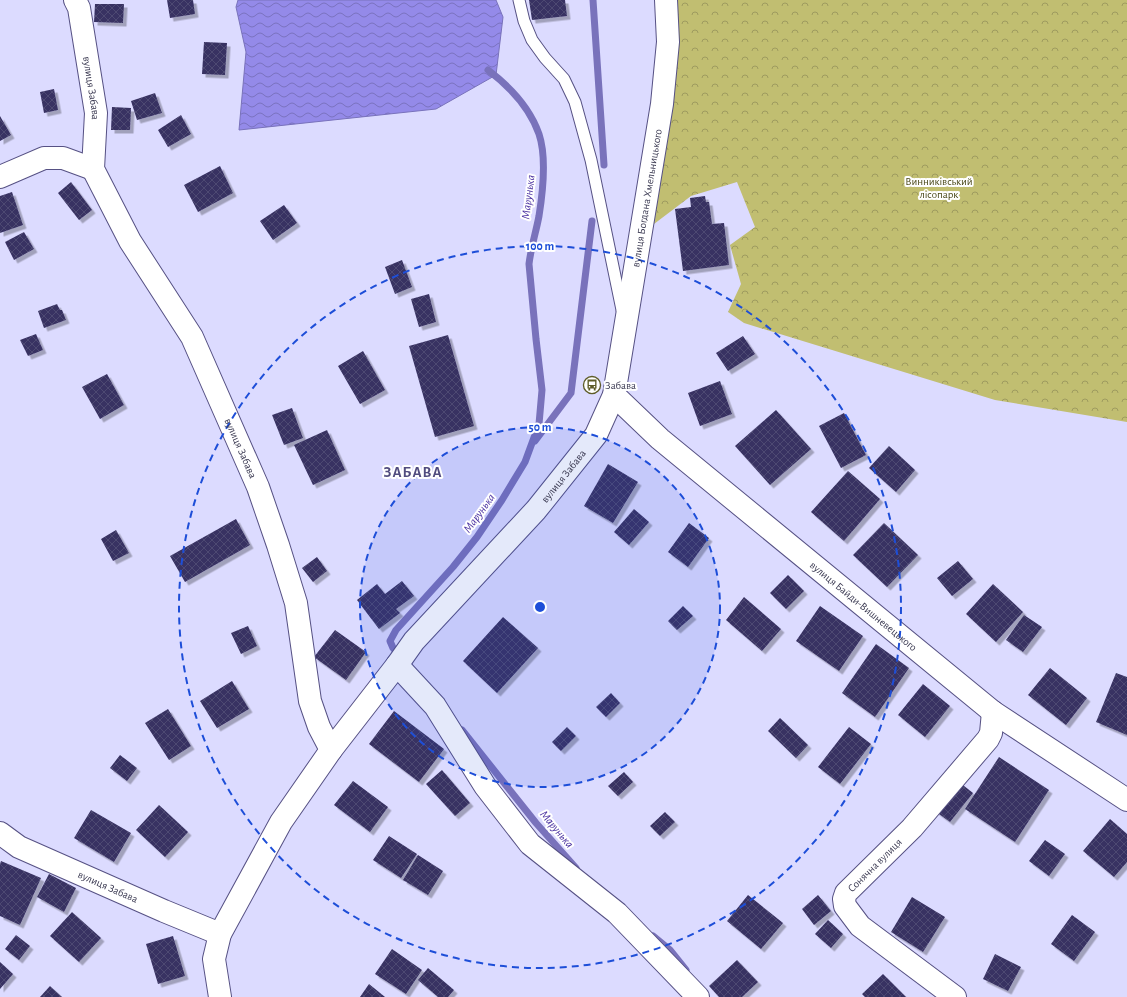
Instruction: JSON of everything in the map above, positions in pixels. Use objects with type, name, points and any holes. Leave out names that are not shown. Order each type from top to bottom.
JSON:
[{"type":"street","name":"вулиця Богдана Хмельницького","points":[[614,395],[662,104],[668,42],[666,0]]},
{"type":"street","name":"вулиця Забава","points":[[79,3],[96,113],[93,169],[130,241],[192,337],[258,487],[296,603],[310,700],[319,727],[330,750]]},
{"type":"street","points":[[0,177],[44,158],[63,158],[93,169]]},
{"type":"street","name":"вулиця Забава","points":[[220,997],[214,959],[220,934],[281,822],[330,750],[399,663],[414,641],[536,510],[596,435],[614,395]]},
{"type":"street","name":"вулиця Байди-Вишневецького","points":[[614,395],[660,440],[993,712],[1127,800]]},
{"type":"street","points":[[399,663],[435,706],[485,786],[530,844],[617,913],[698,997]]},
{"type":"street","name":"Сонячна вулиця","points":[[955,997],[860,926],[845,906],[844,899],[846,893],[912,828],[988,739],[991,733],[993,712]]},
{"type":"street","name":"вулиця Забава","points":[[0,833],[19,847],[164,912],[220,934]]},
{"type":"lane","points":[[519,0],[524,21],[532,40],[545,58],[564,79],[575,102],[591,160],[625,326]]},
{"type":"green space","name":"Винниківський лісопарк","points":[[671,0],[1127,0],[1127,422],[995,400],[744,323],[728,312],[741,284],[730,245],[755,227],[737,182],[691,196],[654,224],[674,77]]},
{"type":"water","points":[[238,0],[496,0],[503,17],[496,75],[436,109],[239,130],[246,52],[236,7]]},
{"type":"building","points":[[167,0],[193,0],[195,14],[170,18]]},
{"type":"building","points":[[529,0],[565,0],[567,16],[532,20]]},
{"type":"building","points":[[95,4],[124,4],[123,23],[94,22]]},
{"type":"building","points":[[204,42],[227,43],[225,75],[202,74]]},
{"type":"building","points":[[54,89],[58,110],[44,113],[40,92]]},
{"type":"building","points":[[155,93],[162,113],[137,120],[131,101]]},
{"type":"building","points":[[112,107],[131,108],[130,130],[111,130]]},
{"type":"building","points":[[181,115],[191,134],[168,147],[158,130]]},
{"type":"building","points":[[0,116],[11,135],[0,141]]},
{"type":"building","points":[[220,166],[233,193],[198,212],[184,185]]},
{"type":"building","points":[[71,182],[92,210],[79,220],[58,193]]},
{"type":"building","points":[[12,192],[23,225],[0,233],[0,196]]},
{"type":"building","points":[[705,196],[706,202],[709,202],[712,224],[724,223],[729,265],[683,271],[675,209],[691,207],[690,198]]},
{"type":"building","points":[[284,205],[297,223],[273,240],[260,221]]},
{"type":"building","points":[[24,232],[34,249],[14,260],[5,242]]},
{"type":"building","points":[[402,260],[412,287],[395,294],[385,267]]},
{"type":"building","points":[[429,294],[436,322],[419,327],[411,299]]},
{"type":"building","points":[[57,304],[60,310],[62,310],[66,320],[44,328],[38,311]]},
{"type":"building","points":[[36,334],[43,350],[28,356],[20,340]]},
{"type":"building","points":[[448,335],[474,426],[435,437],[409,346]]},
{"type":"building","points":[[743,336],[755,354],[728,371],[716,353]]},
{"type":"building","points":[[363,351],[385,390],[360,404],[338,366]]},
{"type":"building","points":[[107,374],[124,405],[100,419],[82,387]]},
{"type":"building","points":[[720,381],[732,414],[700,426],[688,393]]},
{"type":"building","points":[[292,408],[303,438],[284,445],[272,415]]},
{"type":"building","points":[[776,410],[811,449],[770,485],[735,446]]},
{"type":"building","points":[[844,413],[866,455],[841,468],[819,426]]},
{"type":"building","points":[[327,430],[345,470],[313,485],[294,445]]},
{"type":"building","points":[[889,446],[915,470],[896,492],[869,468]]},
{"type":"building","points":[[608,464],[638,482],[613,523],[584,506]]},
{"type":"building","points":[[848,471],[880,499],[844,541],[811,512]]},
{"type":"building","points":[[634,509],[649,522],[629,545],[614,532]]},
{"type":"building","points":[[236,519],[250,545],[185,582],[170,556]]},
{"type":"building","points":[[689,523],[709,538],[688,567],[668,552]]},
{"type":"building","points":[[884,523],[918,555],[887,587],[853,555]]},
{"type":"building","points":[[116,530],[129,553],[113,561],[101,539]]},
{"type":"building","points":[[317,557],[327,571],[313,582],[302,568]]},
{"type":"building","points":[[958,561],[973,579],[952,596],[937,578]]},
{"type":"building","points":[[788,575],[804,591],[786,609],[770,593]]},
{"type":"building","points":[[402,581],[414,596],[396,609],[400,613],[379,629],[357,600],[377,584],[385,594]]},
{"type":"building","points":[[993,584],[1023,612],[996,642],[966,614]]},
{"type":"building","points":[[744,597],[781,629],[762,651],[726,620]]},
{"type":"building","points":[[683,606],[693,616],[677,630],[668,621]]},
{"type":"building","points":[[820,606],[863,636],[839,671],[796,641]]},
{"type":"building","points":[[1024,615],[1042,627],[1023,652],[1006,640]]},
{"type":"building","points":[[503,617],[538,648],[497,693],[463,661]]},
{"type":"building","points":[[248,626],[257,646],[241,654],[231,633]]},
{"type":"building","points":[[335,630],[366,652],[346,680],[314,657]]},
{"type":"building","points":[[876,644],[909,668],[875,717],[842,693]]},
{"type":"building","points":[[1050,668],[1087,698],[1066,725],[1028,695]]},
{"type":"building","points":[[1116,673],[1127,677],[1127,735],[1096,722]]},
{"type":"building","points":[[232,681],[249,709],[217,728],[200,701]]},
{"type":"building","points":[[923,684],[950,706],[925,737],[898,715]]},
{"type":"building","points":[[611,693],[620,703],[606,717],[596,707]]},
{"type":"building","points":[[168,709],[191,746],[169,760],[145,723]]},
{"type":"building","points":[[394,711],[444,749],[419,782],[369,744]]},
{"type":"building","points":[[780,718],[808,745],[796,758],[768,731]]},
{"type":"building","points":[[567,727],[576,736],[561,751],[552,742]]},
{"type":"building","points":[[849,727],[871,744],[840,784],[818,767]]},
{"type":"building","points":[[120,755],[137,768],[127,781],[110,768]]},
{"type":"building","points":[[999,757],[1049,790],[1015,842],[965,809]]},
{"type":"building","points":[[442,770],[470,803],[455,816],[426,784]]},
{"type":"building","points":[[624,772],[633,782],[618,796],[608,786]]},
{"type":"building","points":[[353,781],[388,807],[370,832],[334,805]]},
{"type":"building","points":[[959,782],[973,793],[950,822],[935,811]]},
{"type":"building","points":[[159,805],[188,832],[165,857],[136,830]]},
{"type":"building","points":[[91,810],[131,833],[114,862],[74,838]]},
{"type":"building","points":[[665,812],[675,822],[660,836],[650,826]]},
{"type":"building","points":[[1110,819],[1127,834],[1127,862],[1114,877],[1083,851]]},
{"type":"building","points":[[389,836],[417,854],[401,878],[373,860]]},
{"type":"building","points":[[1045,840],[1065,854],[1049,876],[1029,861]]},
{"type":"building","points":[[418,855],[443,871],[428,895],[403,880]]},
{"type":"building","points":[[1,861],[41,878],[20,925],[0,916]]},
{"type":"building","points":[[49,874],[76,888],[64,912],[37,897]]},
{"type":"building","points":[[748,895],[783,923],[761,949],[727,921]]},
{"type":"building","points":[[818,895],[831,911],[814,925],[802,909]]},
{"type":"building","points":[[912,897],[945,917],[923,952],[891,932]]},
{"type":"building","points":[[72,912],[101,938],[79,962],[50,936]]},
{"type":"building","points":[[1072,915],[1095,932],[1074,961],[1051,944]]},
{"type":"building","points":[[828,920],[843,934],[831,948],[815,934]]},
{"type":"building","points":[[16,935],[30,946],[19,960],[5,949]]},
{"type":"building","points":[[173,936],[185,976],[158,984],[146,944]]},
{"type":"building","points":[[392,949],[422,970],[406,994],[375,974]]},
{"type":"building","points":[[995,954],[1021,967],[1008,991],[983,979]]},
{"type":"building","points":[[737,960],[758,982],[742,997],[719,997],[709,986]]},
{"type":"building","points":[[0,962],[13,974],[0,989]]},
{"type":"building","points":[[428,968],[454,990],[448,997],[438,997],[418,980]]},
{"type":"building","points":[[883,974],[906,997],[865,997],[862,994]]},
{"type":"building","points":[[369,984],[385,997],[360,997]]},
{"type":"building","points":[[50,986],[62,997],[40,997]]},
{"type":"waterway","points":[[593,0],[604,165]]},
{"type":"waterway","name":"Марунька","points":[[400,656],[393,648],[390,641],[396,630],[453,567],[477,537],[525,462],[539,424],[542,390],[529,264],[542,196],[544,175],[543,153],[539,134],[530,115],[511,90],[488,70]]},
{"type":"waterway","points":[[535,441],[571,393],[592,221]]},
{"type":"waterway","name":"Марунька","points":[[462,730],[536,823],[576,868]]},
{"type":"waterway","name":"Марунька","points":[[653,936],[670,950],[686,970]]},
{"type":"place","name":"Забава","points":[[592,385]]},
{"type":"district","name":"ЗАБАВА","points":[[413,472]]}]
